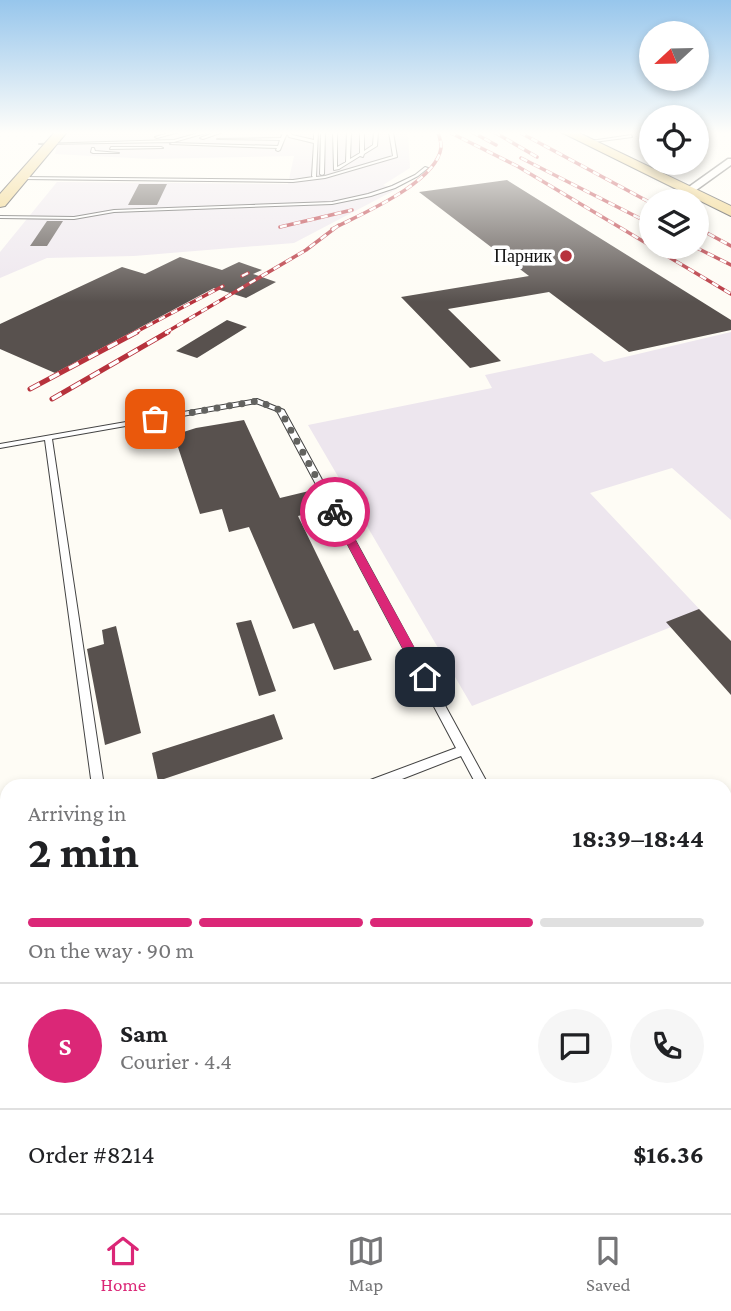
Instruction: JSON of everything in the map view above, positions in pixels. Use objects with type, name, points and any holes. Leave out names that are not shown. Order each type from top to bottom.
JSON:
[{"type":"main road","points":[[0,204],[13,189]]},
{"type":"main road","points":[[709,201],[731,212]]},
{"type":"lane","points":[[0,216],[74,218],[114,211],[332,203],[385,189]]},
{"type":"lane","points":[[0,446],[257,401],[280,410],[479,779]]},
{"type":"lane","points":[[48,438],[97,779]]},
{"type":"lane","points":[[388,779],[464,751]]},
{"type":"shaded area","points":[[52,189],[397,189],[294,243],[134,256],[47,258],[0,278],[0,252]]},
{"type":"shaded area","points":[[731,332],[731,520],[672,468],[590,493],[704,614],[472,706],[308,425],[492,388],[485,375],[592,353],[604,362]]},
{"type":"building","points":[[137,189],[165,189],[157,205],[128,205]]},
{"type":"building","name":"Парник","points":[[444,189],[521,189],[731,320],[731,330],[629,352],[549,292],[448,309],[501,361],[470,368],[401,297],[529,276],[419,192]]},
{"type":"building","points":[[47,221],[63,221],[47,246],[30,246]]},
{"type":"building","points":[[180,257],[222,270],[239,262],[262,270],[253,274],[276,282],[246,298],[214,288],[55,373],[0,349],[0,324],[122,267],[145,274]]},
{"type":"building","points":[[227,320],[247,327],[197,358],[176,351]]},
{"type":"building","points":[[244,420],[280,498],[309,491],[318,511],[298,516],[354,631],[358,630],[372,660],[334,670],[314,623],[293,629],[249,527],[229,532],[222,509],[200,514],[174,435],[196,428]]},
{"type":"building","points":[[699,609],[731,641],[731,695],[666,622]]},
{"type":"building","points":[[251,620],[276,691],[259,696],[236,623]]},
{"type":"building","points":[[116,626],[141,733],[105,745],[87,649],[104,644],[102,630]]},
{"type":"building","points":[[274,714],[283,739],[164,779],[158,779],[152,753]]},
{"type":"railway","points":[[337,226],[407,189]]},
{"type":"railway","points":[[555,189],[639,239]]},
{"type":"railway","points":[[581,189],[639,218]]},
{"type":"railway","points":[[624,189],[639,197]]},
{"type":"railway","points":[[280,227],[352,210]]},
{"type":"railway","points":[[165,333],[306,250],[337,226]]},
{"type":"railway","points":[[332,229],[337,226]]},
{"type":"railway","points":[[709,234],[731,246]]},
{"type":"railway","points":[[709,254],[731,265]]},
{"type":"railway","points":[[672,259],[731,294]]},
{"type":"railway","points":[[242,276],[248,273]]},
{"type":"railway","points":[[134,333],[223,286]]},
{"type":"railway","points":[[30,389],[137,332]]},
{"type":"railway","points":[[52,399],[168,332]]},
{"type":"way so far","points":[[155,419],[257,401],[280,410],[335,512]]},
{"type":"place","name":"Парник","points":[[566,256]]},
{"type":"route","points":[[335,512],[425,677]]}]
